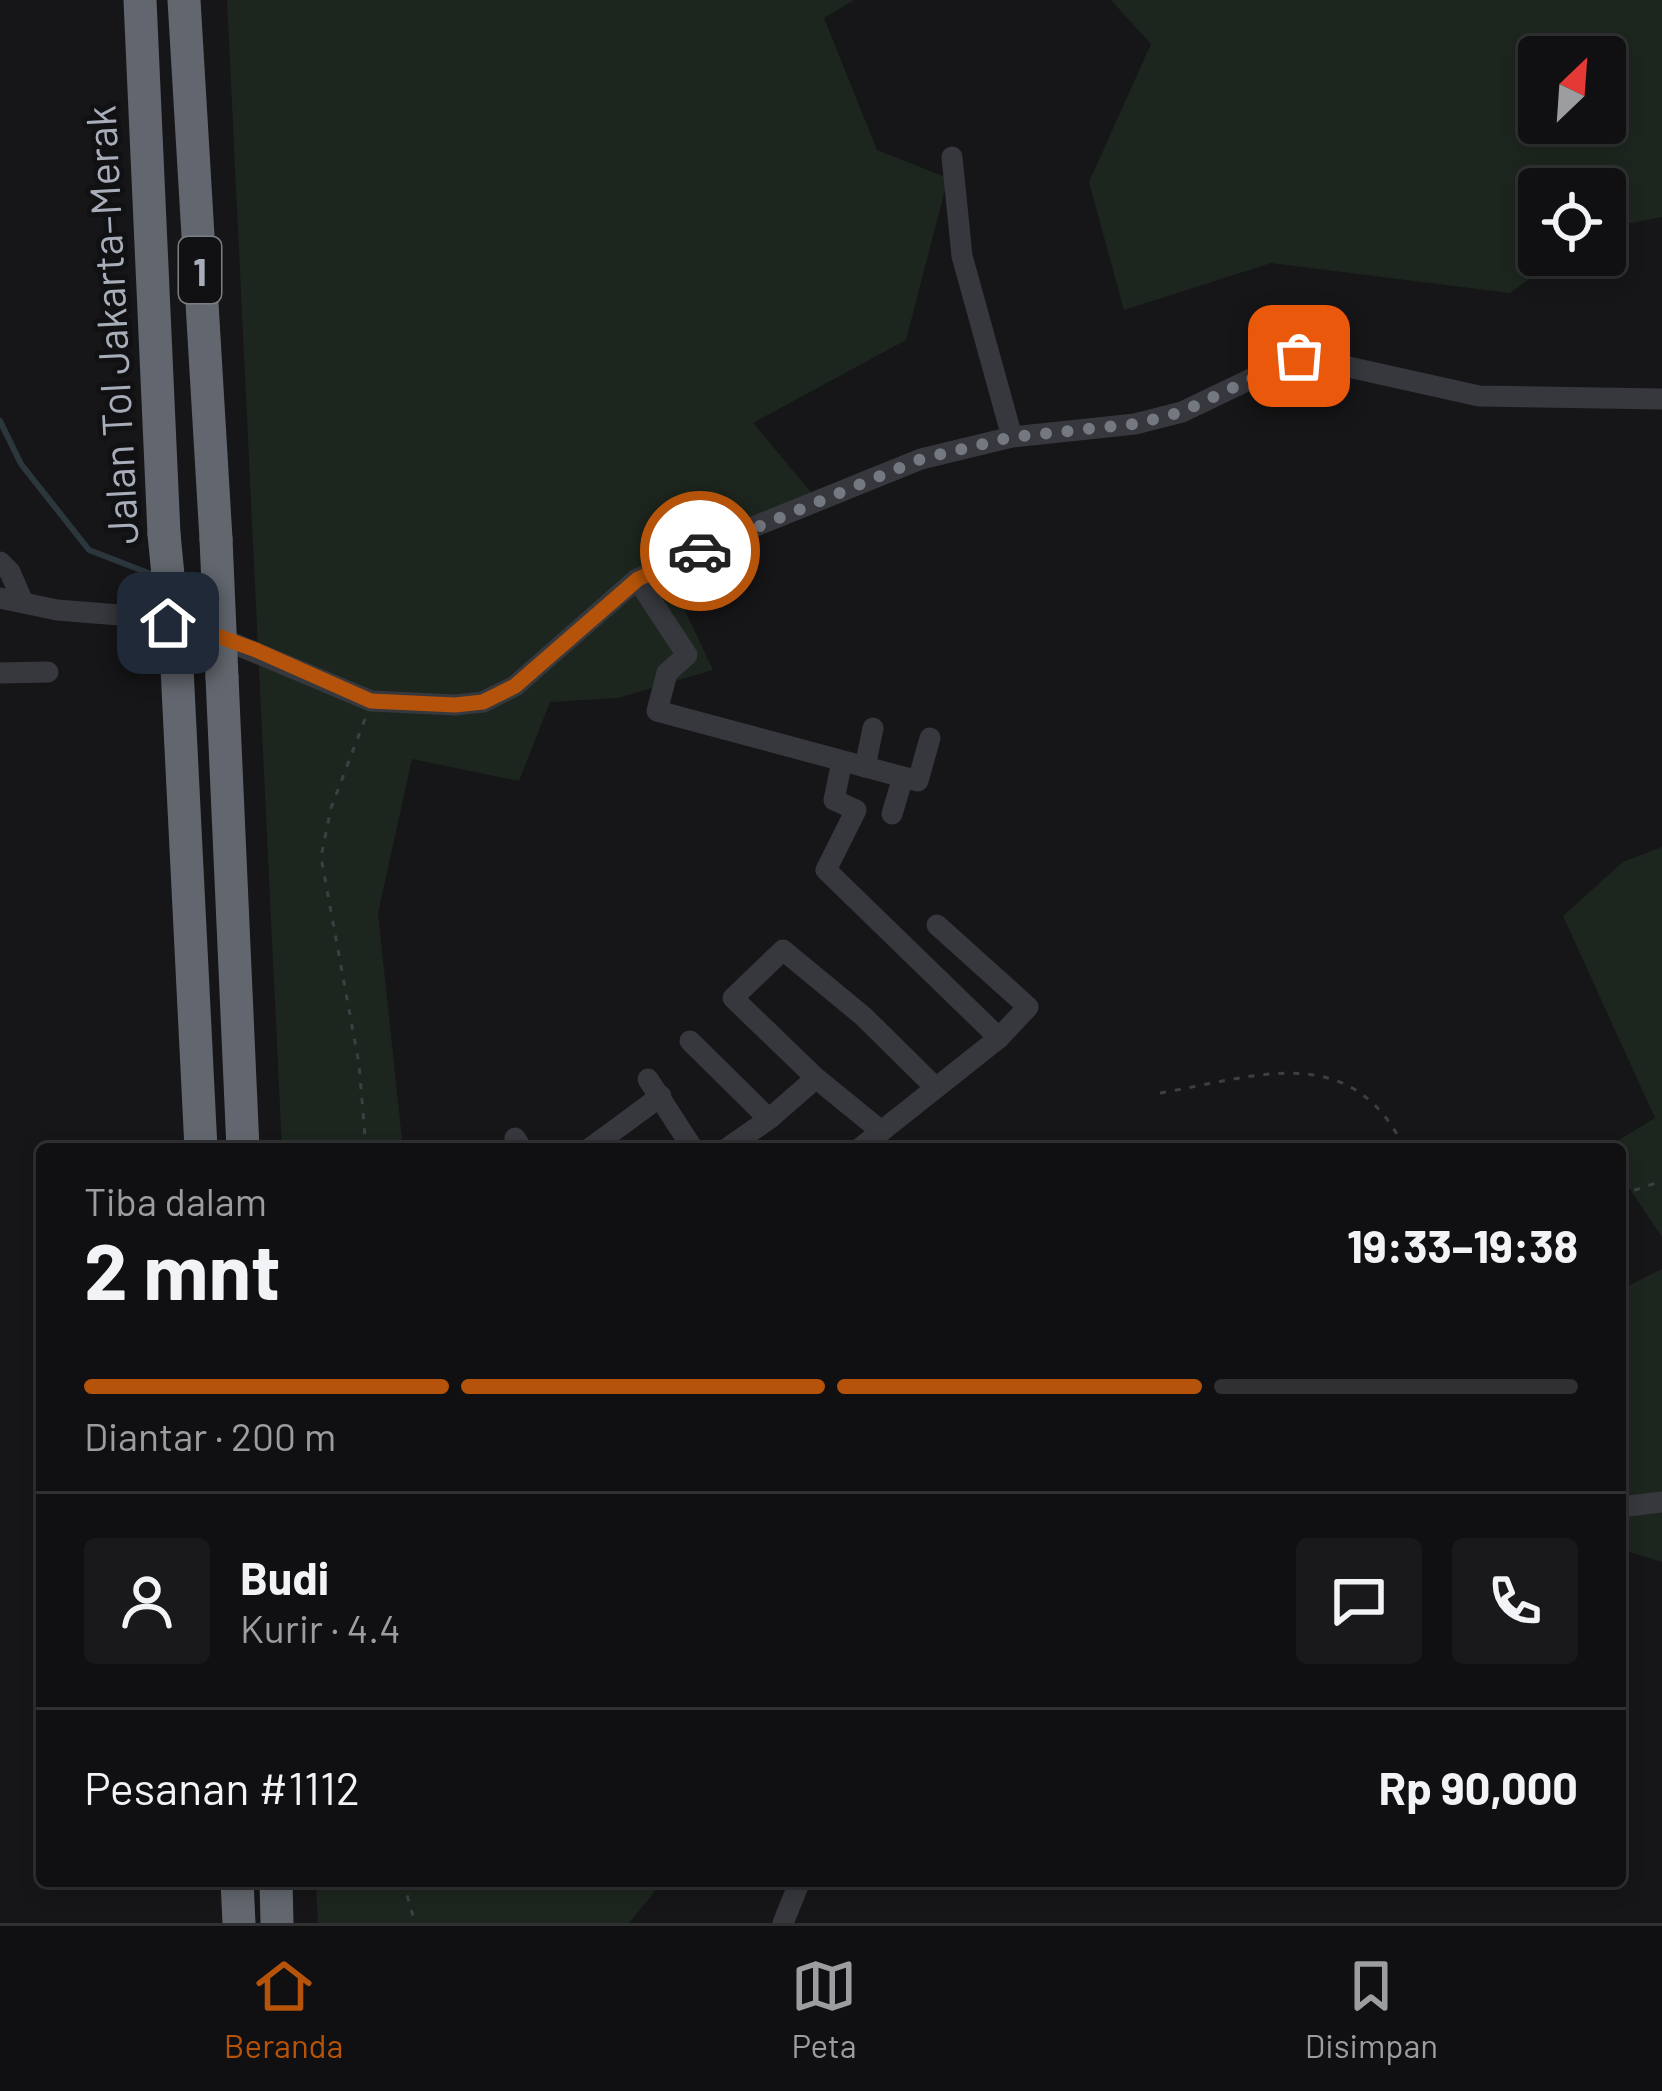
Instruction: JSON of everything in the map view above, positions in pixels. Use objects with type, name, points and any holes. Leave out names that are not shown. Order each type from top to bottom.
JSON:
[{"type":"highway","name":"Jalan Tol Jakarta–Merak","points":[[140,0],[164,534],[177,668],[201,1143]]},
{"type":"highway","name":"1","points":[[184,0],[216,539],[243,1143]]},
{"type":"highway","points":[[237,1887],[239,1923]]},
{"type":"highway","points":[[276,1887],[278,1923]]},
{"type":"street","points":[[952,157],[962,256],[1012,437]]},
{"type":"street","points":[[0,562],[10,572],[11,600],[204,631],[371,701],[455,705],[500,696],[638,579],[921,459],[1012,437],[1135,424],[1182,412],[1299,356],[1479,396],[1662,399]]},
{"type":"street","points":[[638,579],[687,656],[667,673],[656,711],[918,781],[930,739]]},
{"type":"street","points":[[0,673],[47,672]]},
{"type":"street","points":[[866,767],[873,728]]},
{"type":"street","points":[[842,761],[834,800],[856,810],[826,870],[999,1038]]},
{"type":"street","points":[[892,814],[903,778]]},
{"type":"street","points":[[866,1143],[999,1038],[1028,1007],[937,926]]},
{"type":"street","points":[[881,1131],[815,1078],[733,998],[783,950],[862,1016],[936,1088]]},
{"type":"street","points":[[690,1040],[769,1119]]},
{"type":"street","points":[[734,1143],[815,1078]]},
{"type":"street","points":[[595,1143],[654,1088],[689,1143]]},
{"type":"street","points":[[1626,1506],[1662,1502]]},
{"type":"street","points":[[783,1923],[798,1887]]},
{"type":"path","points":[[366,1143],[359,1064],[321,856],[331,808],[371,701]]},
{"type":"path","points":[[1160,1094],[1261,1072],[1327,1076],[1370,1100],[1385,1114],[1402,1143]]},
{"type":"path","points":[[1626,1193],[1662,1181]]},
{"type":"path","points":[[405,1887],[415,1923]]},
{"type":"shaded area","points":[[227,0],[854,0],[824,18],[877,150],[948,178],[906,340],[753,423],[815,497],[660,558],[713,670],[618,698],[550,702],[519,781],[412,759],[378,913],[402,1143],[282,1143]]},
{"type":"shaded area","points":[[1111,0],[1662,0],[1662,217],[1626,224],[1626,168],[1518,168],[1518,276],[1534,276],[1510,293],[1271,263],[1124,310],[1089,182],[1151,44]]},
{"type":"shaded area","points":[[1662,847],[1662,1237],[1626,1183],[1626,1143],[1614,1143],[1655,1118],[1563,916],[1623,862]]},
{"type":"shaded area","points":[[1662,1269],[1662,1562],[1626,1551],[1626,1287]]},
{"type":"shaded area","points":[[316,1887],[658,1887],[629,1923],[318,1923]]},
{"type":"waterway","points":[[0,421],[21,464],[89,550],[159,577]]},
{"type":"way so far","points":[[700,551],[921,459],[1012,437],[1135,424],[1182,412],[1299,356]]},
{"type":"route","points":[[168,623],[256,650],[371,701],[483,702],[515,686],[638,579],[700,551]]}]
